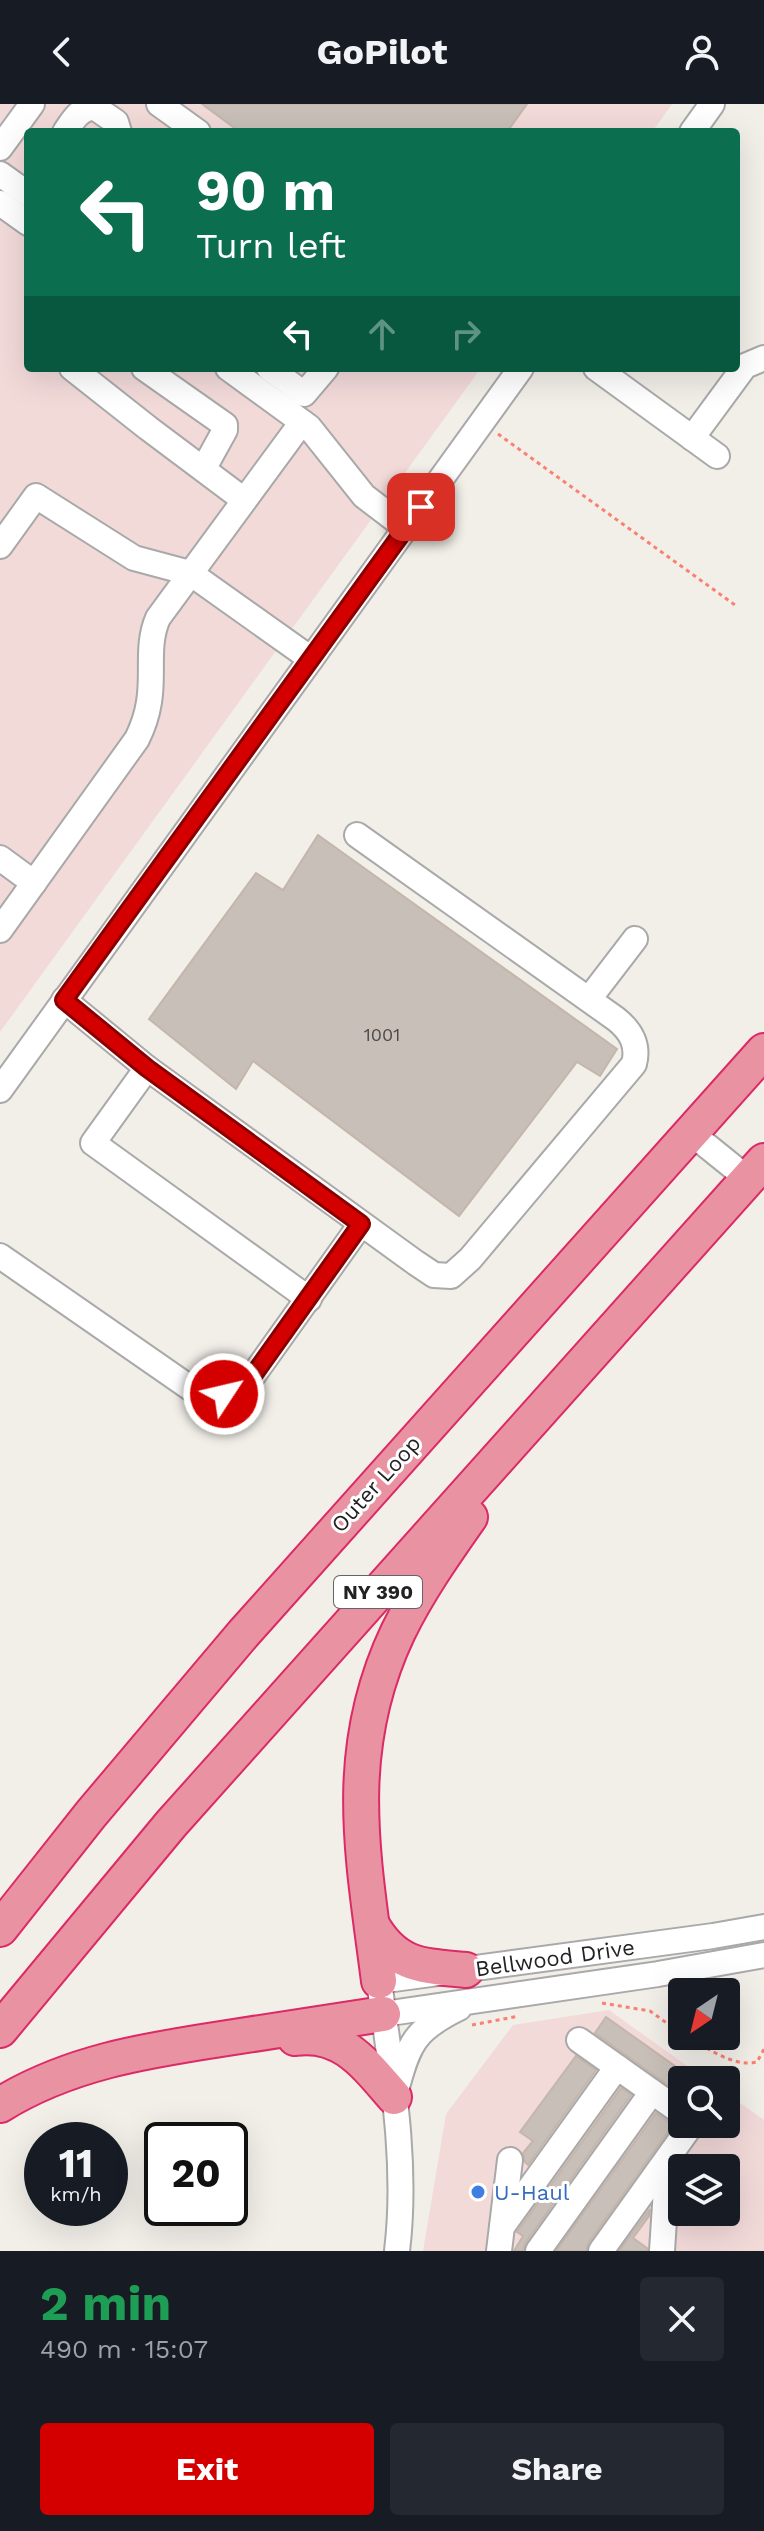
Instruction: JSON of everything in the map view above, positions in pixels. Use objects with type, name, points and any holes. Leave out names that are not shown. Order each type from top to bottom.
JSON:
[{"type":"highway","name":"Outer Loop","points":[[0,1929],[129,1769],[282,1589],[764,1051]]},
{"type":"highway","name":"NY 390","points":[[0,2030],[161,1835],[756,1170]]},
{"type":"highway","points":[[0,2105],[62,2073],[381,1998],[362,1838],[360,1785],[363,1744],[378,1681],[399,1630],[421,1591],[520,1442],[564,1384]]},
{"type":"highway","points":[[0,1892],[129,1769]]},
{"type":"highway","points":[[372,1925],[390,1950],[412,1963],[470,1985]]},
{"type":"highway","points":[[148,2051],[210,2053],[300,2037],[325,2039],[354,2052],[394,2097]]},
{"type":"street","points":[[0,148],[32,104]]},
{"type":"street","points":[[159,104],[192,128]]},
{"type":"street","points":[[695,128],[712,104]]},
{"type":"street","points":[[68,128],[77,114],[85,108],[94,107],[116,122],[118,128]]},
{"type":"street","points":[[0,174],[17,204]]},
{"type":"street","points":[[692,438],[745,366],[764,358]]},
{"type":"street","points":[[77,372],[244,500]]},
{"type":"street","points":[[150,372],[225,425],[204,468]]},
{"type":"street","points":[[233,372],[302,422],[364,496],[406,528]]},
{"type":"street","points":[[277,372],[304,394],[323,372]]},
{"type":"street","points":[[0,1090],[518,372]]},
{"type":"street","points":[[601,372],[717,456]]},
{"type":"street","points":[[0,930],[137,739],[150,700],[150,643],[158,618],[302,422]]},
{"type":"street","points":[[0,546],[36,496],[134,558],[190,573],[311,659]]},
{"type":"street","points":[[64,1000],[147,1068],[361,1224],[434,1275],[451,1276],[470,1259],[634,1064],[637,1052],[627,1028],[357,835]]},
{"type":"street","points":[[0,858],[34,883]]},
{"type":"street","points":[[589,999],[635,939]]},
{"type":"street","points":[[147,1068],[93,1143],[309,1299]]},
{"type":"street","points":[[691,1133],[756,1170]]},
{"type":"street","points":[[0,1256],[196,1392],[224,1394],[247,1384],[361,1224]]},
{"type":"street","name":"Bellwood Drive","points":[[381,1998],[470,1985],[764,1927]]},
{"type":"street","name":"Bellwood Drive","points":[[381,1998],[470,1985],[658,1974],[764,1955]]},
{"type":"street","points":[[394,2097],[409,2046],[470,1985]]},
{"type":"street","points":[[381,1998],[394,2097],[400,2181],[397,2251]]},
{"type":"street","points":[[579,2040],[668,2103]]},
{"type":"street","points":[[501,2239],[617,2067]]},
{"type":"street","points":[[538,2251],[652,2092]]},
{"type":"street","points":[[659,2246],[668,2157]]},
{"type":"street","points":[[601,2251],[668,2157]]},
{"type":"street","points":[[501,2239],[510,2160]]},
{"type":"path","points":[[482,423],[735,605]]},
{"type":"path","points":[[594,2002],[650,2011],[668,2024]]},
{"type":"path","points":[[465,2026],[523,2015]]},
{"type":"path","points":[[712,2050],[747,2065],[757,2062],[764,2049]]},
{"type":"shaded area","points":[[0,104],[672,104],[655,128],[24,128],[24,372],[478,372],[0,1032]]},
{"type":"shaded area","points":[[609,2010],[687,2066],[668,2066],[668,2138],[740,2138],[740,2103],[764,2120],[764,2251],[423,2251],[446,2114],[513,2025]]},
{"type":"building","points":[[202,104],[527,104],[510,128],[235,128]]},
{"type":"building","points":[[318,835],[617,1049],[600,1076],[577,1062],[459,1216],[253,1061],[236,1089],[149,1019],[256,873],[283,890]]},
{"type":"building","points":[[606,2017],[675,2066],[668,2066],[668,2085],[595,2033]]},
{"type":"building","points":[[576,2056],[596,2070],[528,2165],[523,2153],[533,2141],[520,2132]]},
{"type":"building","points":[[621,2088],[631,2095],[526,2242],[523,2251],[514,2251],[523,2236],[517,2232]]},
{"type":"building","points":[[656,2113],[668,2121],[668,2132],[589,2242],[586,2251],[556,2251]]},
{"type":"building","points":[[650,2209],[649,2216],[633,2238],[647,2251],[619,2251]]},
{"type":"place","name":"U-Haul","points":[[478,2192]]},
{"type":"route","points":[[224,1394],[247,1384],[361,1224],[147,1068],[64,1000],[421,507]]}]
